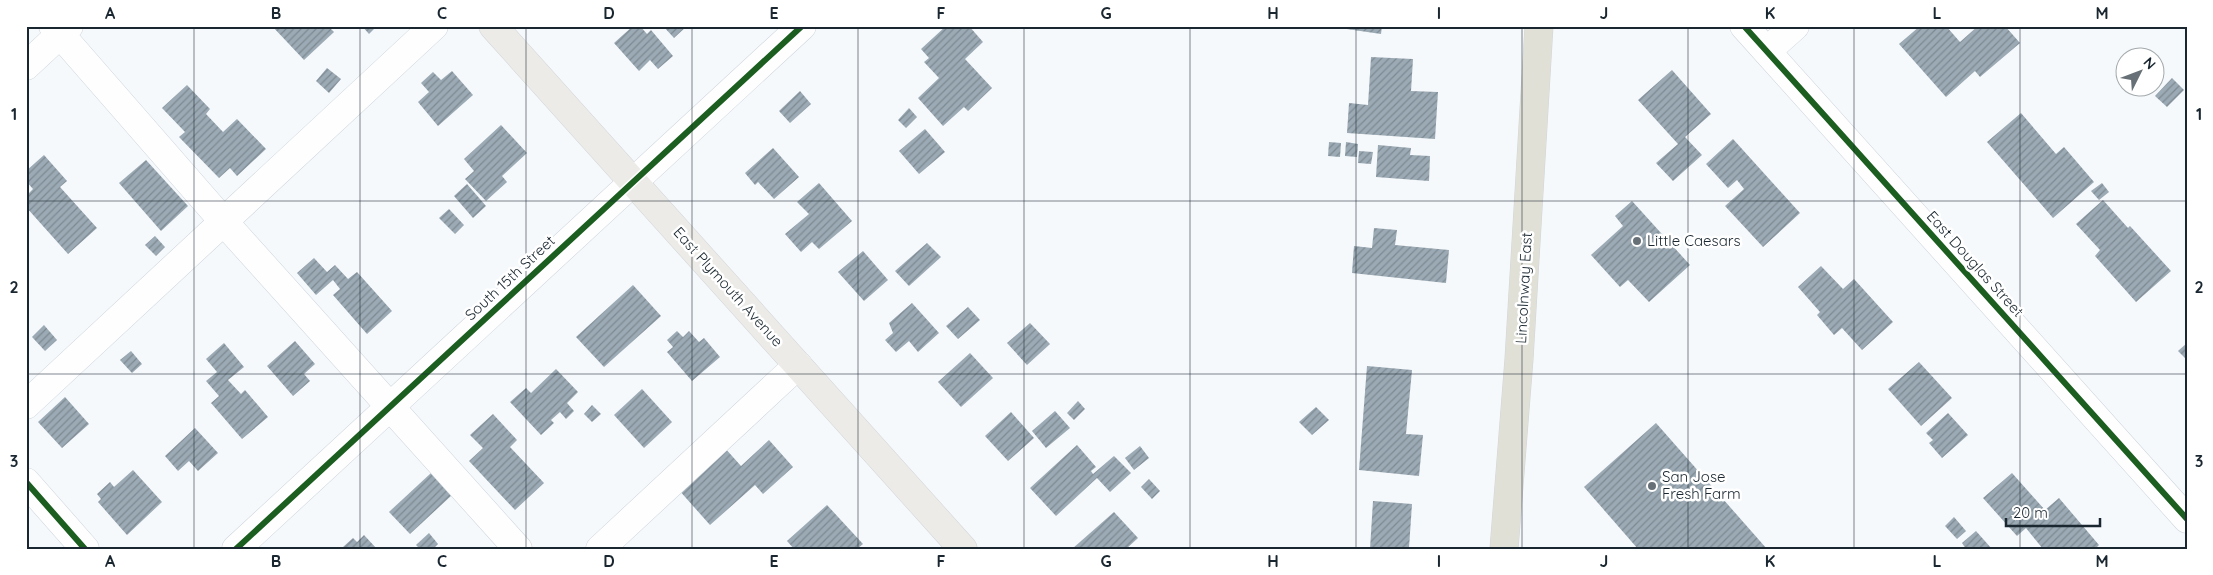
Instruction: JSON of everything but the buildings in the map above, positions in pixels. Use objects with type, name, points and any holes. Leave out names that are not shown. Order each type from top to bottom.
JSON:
[{"type":"highway","name":"Lincolnway East","points":[[1504,549],[1519,359],[1540,26]]},
{"type":"main road","name":"East Plymouth Avenue","points":[[493,26],[960,548]]},
{"type":"street","points":[[26,405],[434,26]]},
{"type":"street","name":"South 15th Street","points":[[236,549],[802,26]]},
{"type":"street","name":"East Douglas Street","points":[[1744,26],[2187,519]]},
{"type":"street","points":[[1767,52],[1795,26]]},
{"type":"street","points":[[26,66],[61,29],[224,222],[518,549]]},
{"type":"street","points":[[600,549],[798,365]]},
{"type":"street","points":[[26,482],[85,549]]},
{"type":"cycle path","points":[[236,549],[802,26]]},
{"type":"cycle path","points":[[1744,26],[2187,519]]},
{"type":"cycle path","points":[[26,482],[85,549]]},
{"type":"place","name":"Little Caesars","points":[[1637,241]]},
{"type":"place","name":"San Jose Fresh Farm","points":[[1652,486]]}]
